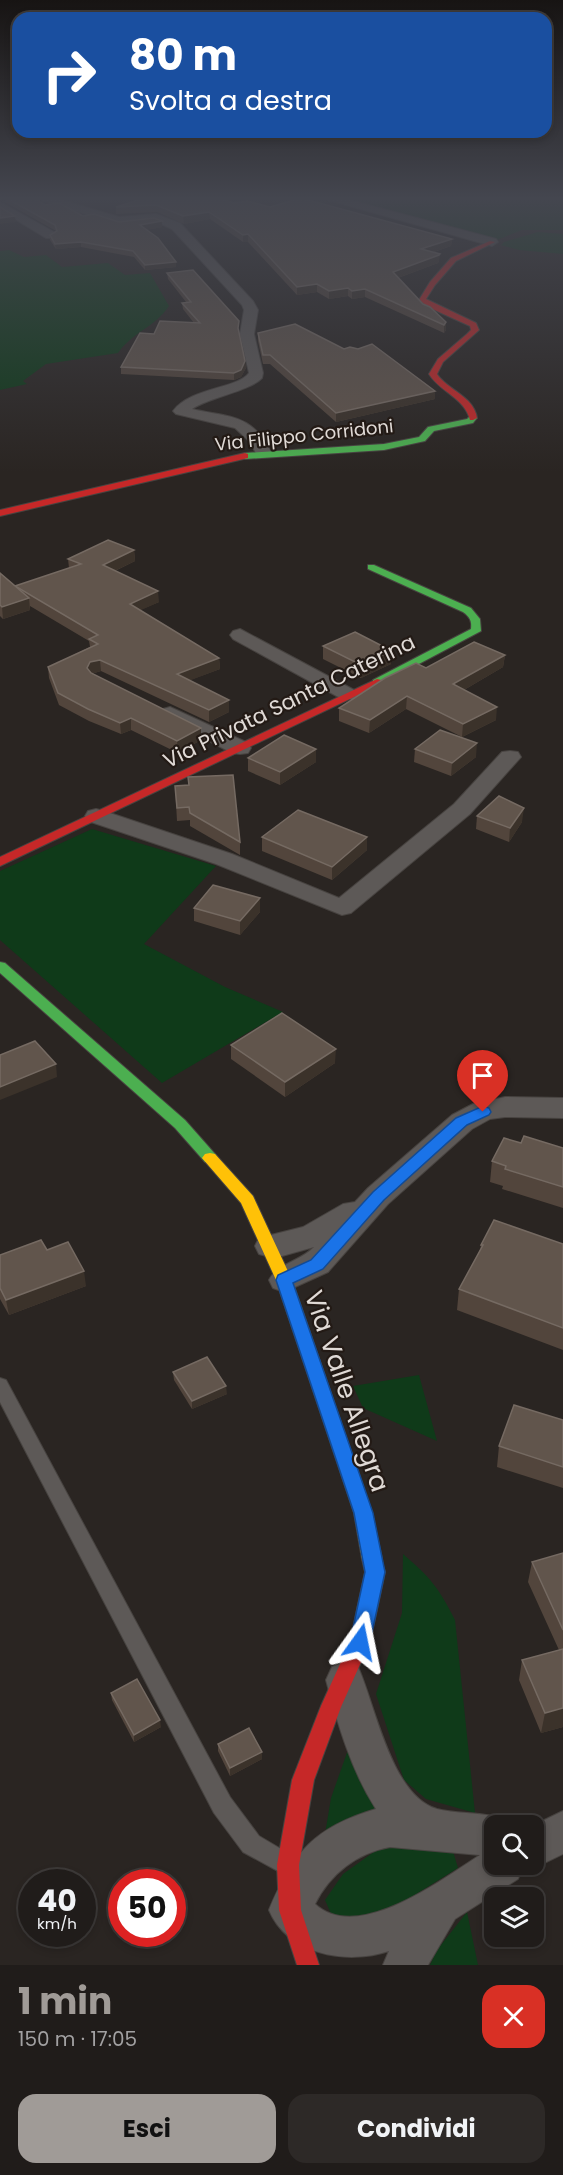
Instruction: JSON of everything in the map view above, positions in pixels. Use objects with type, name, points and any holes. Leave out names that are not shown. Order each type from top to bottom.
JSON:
[{"type":"street","points":[[233,288],[251,310],[247,334],[256,373],[255,378],[236,388],[185,405],[180,411],[230,420],[246,426],[260,442],[264,454]]},
{"type":"street","name":"Via Filippo Corridoni","points":[[0,513],[219,460],[264,454],[367,449],[422,439],[431,429],[470,421],[473,414],[457,394],[438,382],[433,374],[433,366],[450,350],[472,335],[475,330],[473,325],[430,306],[423,300],[424,293],[428,288]]},
{"type":"street","name":"Via Privata Santa Caterina","points":[[0,862],[349,696],[476,631],[478,623],[475,616],[467,610],[371,567]]},
{"type":"street","points":[[240,635],[349,696]]},
{"type":"street","points":[[154,705],[240,748]]},
{"type":"street","points":[[96,816],[224,859],[342,908],[462,809],[510,757]]},
{"type":"street","name":"Via Valle Allegra","points":[[0,966],[180,1124],[247,1200],[284,1280],[363,1513],[375,1572],[360,1642],[330,1706],[303,1780],[288,1865],[290,1910],[308,1965]]},
{"type":"street","points":[[284,1280],[317,1264],[378,1196],[462,1122],[483,1112],[505,1107],[563,1108]]},
{"type":"street","points":[[270,1246],[294,1244],[303,1240],[330,1227],[378,1196]]},
{"type":"street","points":[[344,1676],[355,1718],[371,1761],[401,1808],[430,1829]]},
{"type":"street","points":[[484,1834],[400,1826],[380,1828],[358,1835],[315,1866],[290,1910],[312,1929],[333,1937],[359,1937],[390,1930],[418,1918],[486,1875]]},
{"type":"street","points":[[544,1831],[563,1830]]},
{"type":"street","points":[[544,1841],[563,1830]]},
{"type":"street","points":[[405,1965],[419,1936],[442,1904]]},
{"type":"lane","points":[[0,1385],[6,1411],[222,1805],[251,1844],[288,1865]]},
{"type":"green space","points":[[0,288],[158,288],[169,306],[157,320],[131,339],[118,353],[46,364],[23,381],[27,384],[0,390]]},
{"type":"green space","points":[[92,829],[216,866],[144,944],[225,987],[283,1012],[162,1083],[0,940],[0,871]]},
{"type":"green space","points":[[419,1375],[437,1441],[363,1408],[353,1386]]},
{"type":"green space","points":[[403,1554],[433,1584],[455,1620],[475,1813],[426,1799],[404,1780],[376,1694],[402,1613]]},
{"type":"green space","points":[[349,1747],[380,1811],[324,1840],[331,1798]]},
{"type":"green space","points":[[419,1845],[452,1848],[458,1868],[402,1903],[355,1920],[332,1916],[325,1900],[343,1874],[378,1849]]},
{"type":"green space","points":[[467,1912],[478,1965],[430,1965],[437,1950]]},
{"type":"building","points":[[179,288],[209,288],[239,321],[238,328],[245,361],[241,370],[234,373],[121,367],[140,333],[154,334],[160,321],[200,323],[182,303],[191,302]]},
{"type":"building","points":[[323,288],[408,288],[423,304],[430,307],[446,322],[444,325],[365,289],[352,291],[348,288],[329,291]]},
{"type":"building","points":[[295,324],[344,349],[350,347],[358,349],[372,344],[435,391],[336,413],[270,355],[263,355],[258,333]]},
{"type":"building","points":[[108,540],[134,550],[103,565],[158,591],[130,604],[219,658],[177,674],[229,700],[209,710],[100,660],[90,662],[87,668],[91,673],[201,728],[177,741],[131,718],[120,723],[58,693],[48,667],[98,644],[89,639],[98,635],[15,586],[81,564],[68,559]]},
{"type":"building","points":[[0,573],[29,598],[2,607],[0,605]]},
{"type":"building","points":[[355,632],[392,651],[361,665],[323,646]]},
{"type":"building","points":[[474,642],[505,655],[453,684],[497,707],[463,724],[407,696],[370,720],[339,708],[385,678],[416,663],[426,668]]},
{"type":"building","points":[[440,730],[477,743],[452,763],[415,749]]},
{"type":"building","points":[[284,735],[316,749],[280,772],[248,758]]},
{"type":"building","points":[[233,775],[240,842],[190,813],[189,807],[177,808],[175,786],[189,785],[188,777]]},
{"type":"building","points":[[499,796],[524,808],[510,828],[477,816]]},
{"type":"building","points":[[298,810],[367,837],[332,867],[262,837]]},
{"type":"building","points":[[213,885],[260,898],[240,921],[194,908]]},
{"type":"building","points":[[282,1013],[336,1049],[285,1082],[231,1045]]},
{"type":"building","points":[[35,1041],[56,1064],[0,1087],[0,1055]]},
{"type":"building","points":[[524,1136],[563,1148],[563,1187],[505,1169],[506,1166],[492,1161],[504,1138],[521,1143]]},
{"type":"building","points":[[494,1220],[563,1244],[563,1328],[459,1289]]},
{"type":"building","points":[[41,1240],[47,1250],[68,1242],[84,1271],[6,1300],[0,1288],[0,1255]]},
{"type":"building","points":[[207,1357],[226,1386],[192,1401],[173,1372]]},
{"type":"building","points":[[514,1405],[563,1420],[563,1467],[499,1446]]},
{"type":"building","points":[[563,1553],[563,1630],[532,1562]]},
{"type":"building","points":[[563,1649],[563,1708],[545,1713],[522,1660]]},
{"type":"building","points":[[137,1679],[160,1720],[134,1735],[111,1693]]},
{"type":"building","points":[[249,1728],[262,1752],[230,1768],[218,1744]]},
{"type":"traffic: fast","points":[[245,456],[384,447],[422,439],[431,429],[470,421],[473,418]]},
{"type":"traffic: fast","points":[[371,567],[467,610],[477,624],[476,631],[377,682]]},
{"type":"traffic: fast","points":[[0,966],[180,1124],[210,1158]]},
{"type":"traffic: slow","points":[[210,1158],[247,1200],[284,1280],[363,1513],[372,1559]]},
{"type":"traffic: jam","points":[[430,288],[422,300],[430,306],[473,325],[475,330],[440,360],[433,374],[438,382],[457,394],[473,414],[473,418]]},
{"type":"traffic: jam","points":[[0,513],[245,456]]},
{"type":"traffic: jam","points":[[0,862],[377,682]]},
{"type":"traffic: jam","points":[[308,1965],[290,1910],[288,1865],[303,1780],[331,1706],[360,1642],[375,1572],[372,1559]]},
{"type":"route","points":[[360,1642],[375,1572],[363,1513],[284,1280],[317,1264],[378,1196],[462,1122],[483,1112]]}]
